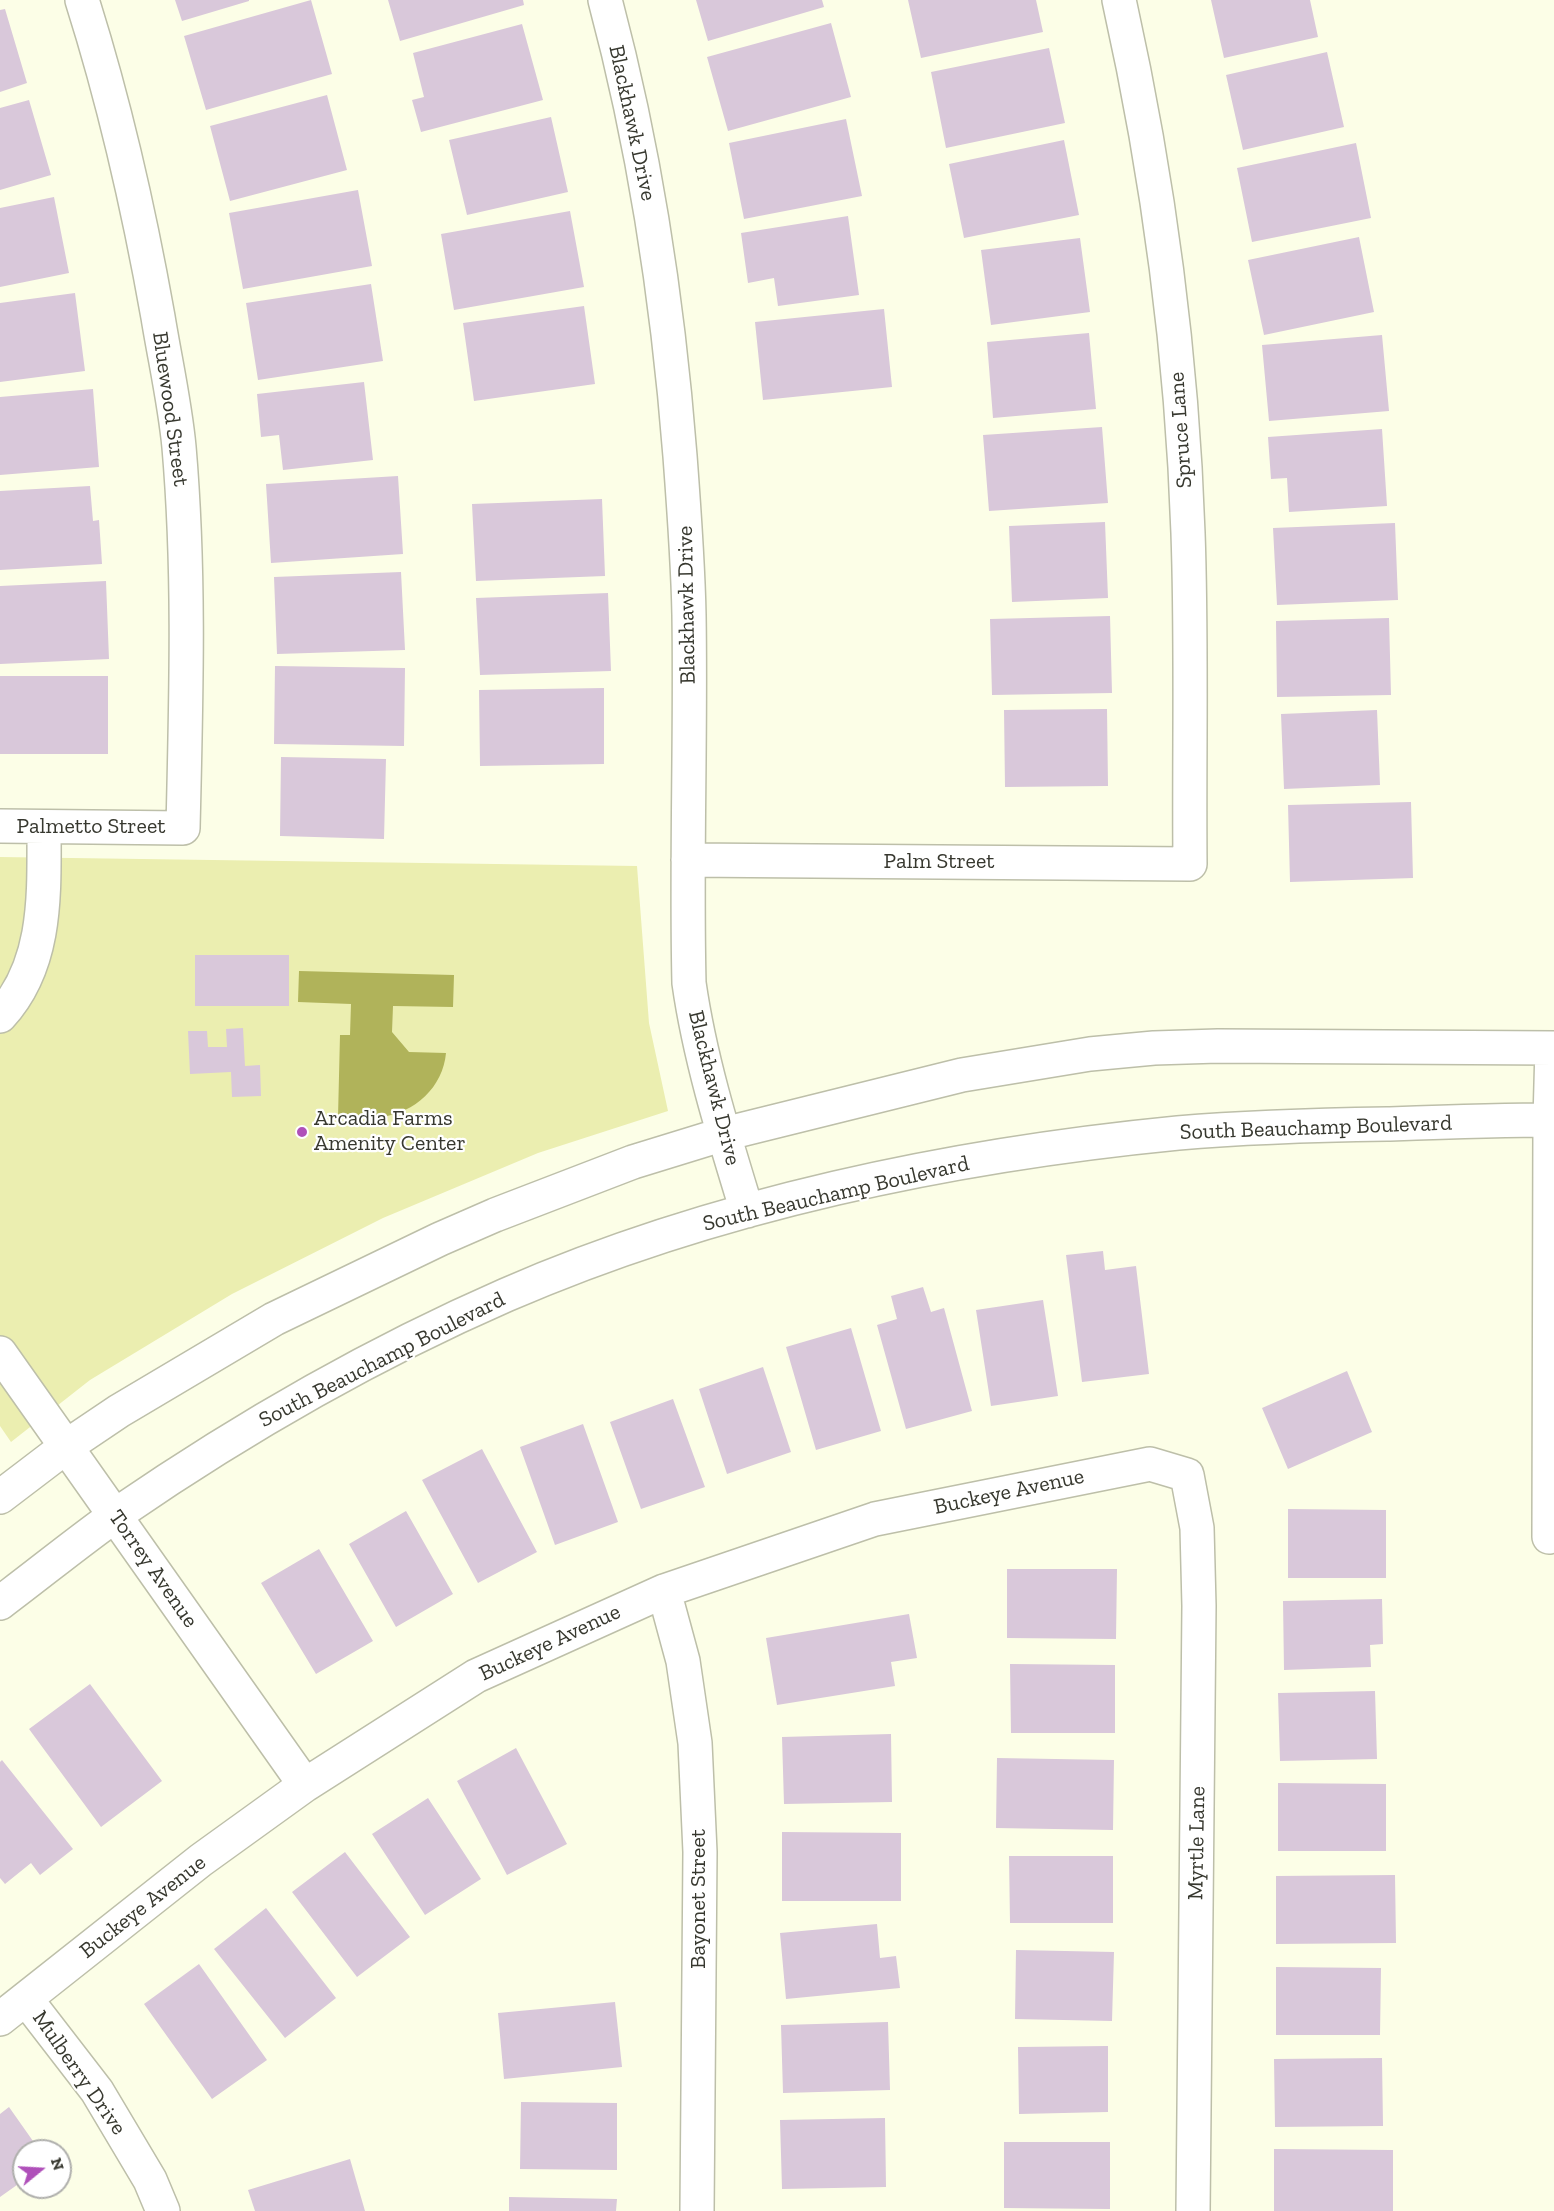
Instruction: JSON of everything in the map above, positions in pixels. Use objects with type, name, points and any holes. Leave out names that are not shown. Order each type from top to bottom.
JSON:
[{"type":"street","name":"Bluewood Street","points":[[82,0],[104,67],[121,135],[153,291],[178,444],[184,514],[187,651],[183,828]]},
{"type":"street","name":"Blackhawk Drive","points":[[605,0],[651,208],[671,352],[682,482],[689,613],[690,983],[695,1024],[747,1210]]},
{"type":"street","name":"Spruce Lane","points":[[1119,0],[1145,131],[1159,221],[1179,384],[1188,535],[1190,864]]},
{"type":"street","name":"Palmetto Street","points":[[0,826],[183,828]]},
{"type":"street","points":[[0,1016],[20,990],[41,931],[44,906],[44,827]]},
{"type":"street","name":"Palm Street","points":[[688,860],[1190,864]]},
{"type":"street","points":[[0,1497],[118,1411],[274,1319],[440,1239],[560,1189],[633,1162],[724,1134],[962,1075],[1090,1054],[1154,1048],[1218,1046],[1553,1048],[1549,1537],[1554,1536]]},
{"type":"street","name":"South Beauchamp Boulevard","points":[[0,1603],[116,1515],[192,1464],[280,1411],[451,1321],[559,1273],[621,1250],[747,1210],[876,1180],[986,1158],[1130,1138],[1290,1126],[1552,1120]]},
{"type":"street","name":"Torrey Avenue","points":[[0,1353],[304,1785]]},
{"type":"street","name":"Buckeye Avenue","points":[[0,2019],[201,1860],[304,1785],[476,1676],[664,1591],[875,1519],[1150,1464],[1187,1475]]},
{"type":"street","name":"Myrtle Lane","points":[[1187,1475],[1197,1528],[1199,1606],[1193,2211]]},
{"type":"street","name":"Bayonet Street","points":[[664,1591],[683,1661],[695,1743],[700,1852],[697,2211]]},
{"type":"street","name":"Mulberry Drive","points":[[26,2000],[97,2091],[150,2180],[163,2211]]},
{"type":"shaded area","name":"Arcadia Farms Amenity Center","points":[[0,857],[637,866],[649,1023],[668,1111],[538,1153],[383,1218],[232,1294],[90,1380],[11,1442],[0,1426]]},
{"type":"shaded area","points":[[299,971],[454,975],[453,1007],[393,1006],[392,1032],[409,1052],[446,1053],[439,1077],[425,1096],[405,1110],[381,1117],[338,1117],[340,1035],[350,1035],[351,1004],[298,1002]]},
{"type":"building","points":[[175,0],[249,0],[249,1],[182,21]]},
{"type":"building","points":[[311,0],[332,74],[206,110],[184,36]]},
{"type":"building","points":[[388,0],[523,0],[524,5],[400,41]]},
{"type":"building","points":[[696,0],[822,0],[824,7],[708,41]]},
{"type":"building","points":[[908,0],[1036,0],[1043,32],[921,58]]},
{"type":"building","points":[[1211,0],[1310,0],[1318,37],[1224,58]]},
{"type":"building","points":[[5,9],[27,83],[0,92],[0,10]]},
{"type":"building","points":[[831,23],[851,97],[728,131],[707,57]]},
{"type":"building","points":[[522,24],[543,100],[421,132],[412,100],[424,97],[413,53]]},
{"type":"building","points":[[1049,48],[1065,123],[946,148],[931,72]]},
{"type":"building","points":[[1327,52],[1344,127],[1243,150],[1226,75]]},
{"type":"building","points":[[327,95],[347,170],[230,201],[210,126]]},
{"type":"building","points":[[29,100],[51,175],[0,190],[0,108]]},
{"type":"building","points":[[551,117],[568,192],[467,215],[449,140]]},
{"type":"building","points":[[846,119],[862,196],[744,219],[729,143]]},
{"type":"building","points":[[1064,140],[1079,215],[964,238],[949,164]]},
{"type":"building","points":[[1356,143],[1371,218],[1252,242],[1237,168]]},
{"type":"building","points":[[358,190],[372,266],[243,289],[229,213]]},
{"type":"building","points":[[54,197],[69,273],[0,287],[0,208]]},
{"type":"building","points":[[570,211],[584,287],[454,310],[441,234]]},
{"type":"building","points":[[848,216],[859,295],[778,306],[774,278],[748,283],[741,233]]},
{"type":"building","points":[[1359,237],[1374,312],[1264,335],[1248,260]]},
{"type":"building","points":[[1080,238],[1090,312],[991,325],[981,250]]},
{"type":"building","points":[[371,284],[383,361],[258,380],[246,303]]},
{"type":"building","points":[[75,293],[85,371],[0,382],[0,303]]},
{"type":"building","points":[[584,306],[595,384],[474,401],[463,323]]},
{"type":"building","points":[[884,309],[892,387],[763,400],[755,322]]},
{"type":"building","points":[[1089,333],[1096,409],[993,418],[987,342]]},
{"type":"building","points":[[1382,335],[1389,411],[1269,421],[1262,345]]},
{"type":"building","points":[[364,382],[373,460],[283,470],[279,435],[261,437],[257,394]]},
{"type":"building","points":[[93,389],[99,467],[0,475],[0,397]]},
{"type":"building","points":[[1102,427],[1108,503],[989,511],[983,435]]},
{"type":"building","points":[[1382,429],[1387,506],[1289,512],[1287,478],[1271,479],[1268,437]]},
{"type":"building","points":[[398,476],[403,554],[271,563],[266,484]]},
{"type":"building","points":[[90,486],[93,521],[99,520],[102,564],[0,570],[0,491]]},
{"type":"building","points":[[602,499],[605,576],[476,581],[472,504]]},
{"type":"building","points":[[1105,522],[1108,598],[1012,602],[1009,526]]},
{"type":"building","points":[[1395,523],[1398,600],[1277,605],[1273,528]]},
{"type":"building","points":[[401,572],[405,650],[277,654],[274,577]]},
{"type":"building","points":[[106,581],[109,659],[0,664],[0,586]]},
{"type":"building","points":[[608,593],[611,671],[480,675],[476,598]]},
{"type":"building","points":[[1110,616],[1112,693],[992,695],[990,619]]},
{"type":"building","points":[[1389,618],[1391,695],[1277,697],[1276,621]]},
{"type":"building","points":[[275,666],[405,668],[404,746],[274,744]]},
{"type":"building","points":[[0,676],[108,676],[108,754],[0,754]]},
{"type":"building","points":[[604,688],[604,764],[480,766],[479,690]]},
{"type":"building","points":[[1107,709],[1108,786],[1005,787],[1004,710]]},
{"type":"building","points":[[1377,710],[1380,785],[1284,789],[1281,714]]},
{"type":"building","points":[[281,757],[386,759],[384,839],[280,836]]},
{"type":"building","points":[[1411,802],[1413,878],[1290,882],[1288,805]]},
{"type":"building","points":[[195,955],[289,955],[289,1006],[195,1006]]},
{"type":"building","points":[[243,1028],[245,1066],[260,1065],[261,1096],[232,1097],[231,1072],[190,1074],[188,1031],[207,1031],[208,1047],[227,1047],[226,1029]]},
{"type":"building","points":[[1103,1251],[1105,1270],[1136,1266],[1149,1374],[1082,1382],[1066,1255]]},
{"type":"building","points":[[923,1287],[931,1312],[944,1308],[972,1411],[906,1429],[877,1325],[897,1319],[891,1296]]},
{"type":"building","points":[[1043,1300],[1058,1396],[991,1406],[976,1310]]},
{"type":"building","points":[[851,1328],[881,1431],[816,1450],[786,1347]]},
{"type":"building","points":[[763,1367],[791,1452],[727,1474],[699,1389]]},
{"type":"building","points":[[1347,1371],[1372,1432],[1288,1469],[1262,1408]]},
{"type":"building","points":[[673,1399],[705,1487],[641,1509],[610,1422]]},
{"type":"building","points":[[583,1424],[618,1522],[555,1545],[520,1447]]},
{"type":"building","points":[[482,1449],[537,1552],[478,1583],[422,1480]]},
{"type":"building","points":[[1288,1509],[1386,1510],[1386,1578],[1288,1578]]},
{"type":"building","points":[[406,1511],[453,1594],[396,1627],[349,1544]]},
{"type":"building","points":[[319,1549],[373,1641],[316,1674],[261,1583]]},
{"type":"building","points":[[1007,1569],[1117,1569],[1116,1639],[1007,1638]]},
{"type":"building","points":[[1382,1599],[1383,1644],[1370,1645],[1371,1667],[1284,1670],[1283,1601]]},
{"type":"building","points":[[909,1614],[917,1658],[891,1662],[895,1686],[777,1705],[766,1638]]},
{"type":"building","points":[[1010,1664],[1115,1665],[1115,1733],[1011,1733]]},
{"type":"building","points":[[90,1684],[162,1781],[101,1827],[29,1729]]},
{"type":"building","points":[[1375,1691],[1377,1759],[1280,1761],[1278,1693]]},
{"type":"building","points":[[891,1734],[892,1802],[784,1804],[782,1737]]},
{"type":"building","points":[[516,1748],[567,1844],[507,1875],[457,1781]]},
{"type":"building","points":[[997,1758],[1114,1760],[1113,1830],[996,1828]]},
{"type":"building","points":[[2,1760],[73,1849],[40,1875],[31,1863],[5,1884],[0,1878],[0,1762]]},
{"type":"building","points":[[1278,1783],[1386,1784],[1386,1851],[1278,1851]]},
{"type":"building","points":[[428,1798],[481,1879],[425,1915],[372,1834]]},
{"type":"building","points":[[782,1832],[901,1833],[901,1901],[782,1901]]},
{"type":"building","points":[[345,1852],[410,1937],[357,1977],[292,1892]]},
{"type":"building","points":[[1009,1856],[1113,1856],[1113,1923],[1010,1923]]},
{"type":"building","points":[[1395,1875],[1396,1943],[1276,1944],[1276,1876]]},
{"type":"building","points":[[266,1908],[336,1998],[285,2038],[214,1949]]},
{"type":"building","points":[[877,1924],[880,1958],[896,1956],[900,1988],[786,1999],[780,1933]]},
{"type":"building","points":[[1016,1950],[1114,1952],[1112,2021],[1015,2019]]},
{"type":"building","points":[[199,1964],[267,2060],[212,2099],[144,2004]]},
{"type":"building","points":[[1276,1967],[1381,1968],[1380,2035],[1276,2035]]},
{"type":"building","points":[[615,2002],[622,2067],[504,2079],[498,2013]]},
{"type":"building","points":[[888,2022],[890,2090],[783,2093],[781,2025]]},
{"type":"building","points":[[1108,2046],[1108,2112],[1019,2114],[1018,2047]]},
{"type":"building","points":[[1382,2058],[1383,2126],[1275,2127],[1274,2059]]},
{"type":"building","points":[[521,2102],[617,2103],[617,2170],[520,2169]]},
{"type":"building","points":[[9,2107],[32,2139],[12,2139],[12,2188],[0,2197],[0,2114]]},
{"type":"building","points":[[885,2118],[886,2187],[782,2189],[780,2120]]},
{"type":"building","points":[[1004,2142],[1110,2142],[1110,2209],[1004,2208]]},
{"type":"building","points":[[1274,2149],[1393,2150],[1393,2211],[1274,2211]]},
{"type":"building","points":[[350,2159],[365,2211],[255,2211],[248,2190]]},
{"type":"building","points":[[509,2197],[617,2199],[616,2211],[509,2211]]},
{"type":"place","name":"Arcadia Farms Amenity Center","points":[[302,1132]]}]
